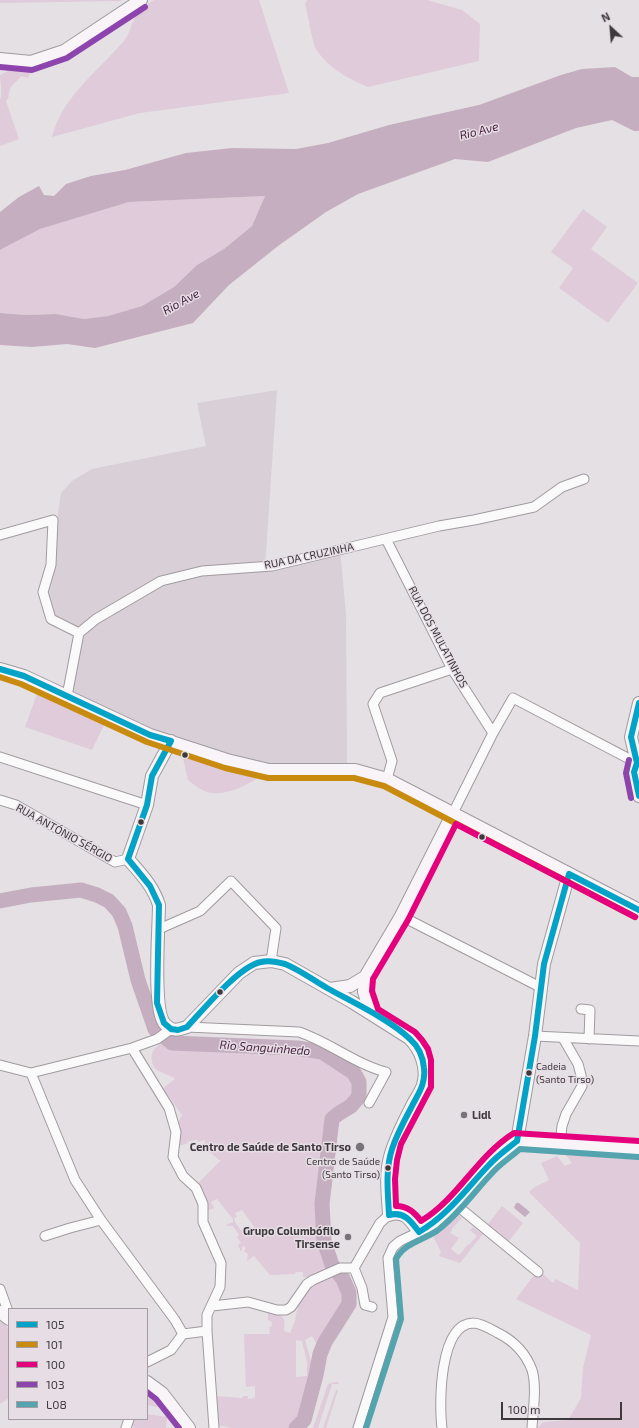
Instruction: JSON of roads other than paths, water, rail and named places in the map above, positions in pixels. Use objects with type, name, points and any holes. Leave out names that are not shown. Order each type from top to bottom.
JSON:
[{"type":"street","points":[[0,59],[31,62],[64,51],[141,0]]},
{"type":"street","name":"RUA DA CRUZINHA","points":[[79,633],[96,619],[161,581],[202,571],[272,566],[439,526],[534,507],[562,487],[584,479]]},
{"type":"street","points":[[0,534],[53,520],[52,565],[43,592],[51,619],[79,633],[67,696]]},
{"type":"street","name":"RUA DOS MULATINHOS","points":[[386,539],[452,669],[493,733]]},
{"type":"street","points":[[0,669],[24,676],[150,735],[227,760],[269,770],[355,770],[387,779],[639,910]]},
{"type":"street","points":[[387,779],[392,761],[373,704],[380,693],[452,669]]},
{"type":"street","points":[[371,1014],[364,992],[365,977],[400,916],[493,733],[513,698],[638,762]]},
{"type":"street","points":[[639,703],[631,737],[638,762],[634,772],[639,796]]},
{"type":"street","points":[[168,1031],[158,1003],[159,905],[151,886],[128,859],[147,805],[152,776],[171,741]]},
{"type":"street","points":[[0,757],[147,805]]},
{"type":"street","name":"RUA ANTÓNIO SÉRGIO","points":[[0,800],[16,804],[115,862],[128,859]]},
{"type":"street","points":[[358,1428],[393,1317],[388,1258],[393,1247],[400,1241],[419,1232],[442,1217],[490,1164],[517,1141],[535,1036],[544,964],[569,874]]},
{"type":"street","points":[[159,929],[200,911],[231,881],[276,928],[270,961]]},
{"type":"street","points":[[400,916],[542,988]]},
{"type":"street","points":[[0,1065],[31,1073],[132,1048],[157,1039],[168,1031],[178,1030],[187,1026],[243,970],[254,963],[270,961],[286,964],[409,1038],[421,1053],[423,1061],[423,1085],[394,1141],[389,1159],[387,1179],[390,1215]]},
{"type":"street","points":[[330,990],[350,986],[365,977]]},
{"type":"street","points":[[581,1009],[590,1010],[589,1039]]},
{"type":"street","points":[[187,1026],[299,1032],[311,1036],[372,1069],[386,1072],[369,1103]]},
{"type":"street","points":[[535,1036],[639,1041]]},
{"type":"street","points":[[560,1144],[562,1126],[566,1114],[582,1086],[582,1075],[578,1064],[563,1038]]},
{"type":"street","points":[[132,1048],[170,1108],[176,1132],[173,1157],[183,1176],[196,1188],[203,1204],[204,1222],[221,1263],[220,1287],[207,1315],[214,1428]]},
{"type":"street","points":[[31,1073],[75,1180],[101,1220],[175,1320],[183,1334]]},
{"type":"street","points":[[517,1141],[639,1149]]},
{"type":"street","points":[[455,1204],[538,1272]]},
{"type":"street","points":[[354,1268],[380,1223],[390,1215],[401,1213],[408,1218],[419,1232]]},
{"type":"street","points":[[45,1236],[101,1220]]},
{"type":"street","points":[[212,1306],[248,1302],[277,1310],[286,1310],[291,1307],[307,1284],[313,1280],[336,1270],[354,1268]]},
{"type":"street","points":[[354,1268],[362,1288],[365,1305],[372,1307]]},
{"type":"street","points":[[0,1289],[8,1311]]},
{"type":"street","points":[[0,1312],[8,1318]]},
{"type":"street","points":[[442,1428],[441,1384],[448,1347],[455,1332],[461,1326],[474,1323],[489,1328],[512,1342],[525,1356],[532,1372],[534,1383],[532,1428]]},
{"type":"street","points":[[148,1362],[171,1350],[183,1334],[207,1331]]},
{"type":"street","points":[[148,1383],[162,1392],[189,1428]]},
{"type":"water","name":"Rio Ave","points":[[615,67],[632,77],[639,77],[639,131],[634,131],[612,120],[576,128],[488,162],[455,159],[358,194],[326,212],[278,246],[229,285],[193,323],[95,348],[67,344],[32,347],[0,345],[0,313],[27,315],[56,314],[84,319],[108,316],[142,306],[174,287],[197,265],[224,249],[252,226],[265,196],[129,202],[40,229],[0,250],[0,212],[19,197],[39,186],[44,195],[54,196],[66,184],[91,176],[125,170],[186,153],[232,148],[296,149],[328,143],[389,125],[479,105],[561,75],[582,69]]},
{"type":"water","points":[[516,1203],[519,1203],[530,1212],[525,1217],[514,1208]]},
{"type":"waterway","name":"Rio Sanguinhedo","points":[[0,901],[31,895],[81,890],[109,901],[119,912],[125,926],[138,980],[155,1029],[172,1043],[297,1048],[322,1052],[354,1073],[359,1082],[359,1094],[357,1099],[351,1106],[332,1119],[322,1204],[324,1241],[332,1265],[343,1279],[349,1293],[349,1304],[325,1342],[320,1354],[304,1420],[296,1428]]},
{"type":"place","name":"Cadeia (Santo Tirso)","points":[[529,1073]]},
{"type":"place","name":"Lidl","points":[[464,1115]]},
{"type":"place","name":"Centro de Saúde de Santo Tirso","points":[[360,1147]]},
{"type":"place","name":"Centro de Saúde (Santo Tirso)","points":[[388,1168]]},
{"type":"place","name":"Grupo Columbófilo Tirsense","points":[[348,1237]]}]
